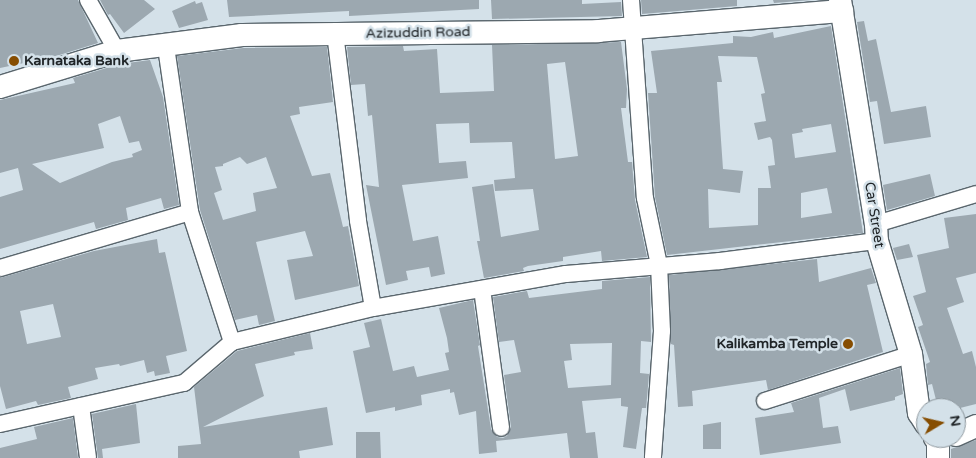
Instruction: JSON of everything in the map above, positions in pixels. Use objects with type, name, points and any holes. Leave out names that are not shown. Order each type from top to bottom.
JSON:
[{"type":"street","points":[[88,0],[117,51]]},
{"type":"street","points":[[631,0],[635,28],[645,198],[659,265],[662,331],[652,458]]},
{"type":"street","name":"Azizuddin Road","points":[[0,87],[117,51],[242,35],[598,31],[841,6]]},
{"type":"street","name":"Car Street","points":[[841,6],[877,233],[911,354],[917,398]]},
{"type":"street","points":[[335,34],[358,221],[373,308]]},
{"type":"street","points":[[166,46],[190,212],[232,342]]},
{"type":"street","points":[[0,424],[184,383],[232,342],[373,308],[566,274],[720,261],[877,233],[976,194]]},
{"type":"street","points":[[0,268],[190,212]]},
{"type":"street","points":[[482,289],[502,428]]},
{"type":"street","points":[[765,401],[911,354]]},
{"type":"street","points":[[81,406],[88,458]]},
{"type":"building","points":[[0,0],[78,0],[98,43],[24,66],[24,63],[0,68]]},
{"type":"building","points":[[100,0],[144,0],[155,9],[124,33],[110,14],[108,15]]},
{"type":"building","points":[[227,0],[479,0],[479,9],[349,16],[349,11],[229,17]]},
{"type":"building","points":[[491,0],[582,0],[582,4],[621,2],[622,16],[492,19]]},
{"type":"building","points":[[641,0],[737,0],[737,6],[642,14]]},
{"type":"building","points":[[773,0],[811,0],[774,3]]},
{"type":"building","points":[[195,1],[196,4],[202,2],[208,20],[179,28],[172,11]]},
{"type":"building","points":[[864,21],[868,41],[876,39],[891,112],[926,106],[931,137],[884,144],[877,101],[870,102],[857,22]]},
{"type":"building","points":[[831,26],[863,233],[667,255],[655,197],[648,93],[657,93],[651,51],[733,43],[733,36],[751,37],[773,32],[774,38]],"holes":[[[718,56],[757,57],[765,93],[761,94],[766,121],[754,123],[758,140],[770,137],[772,140],[775,165],[768,166],[771,188],[758,188],[758,225],[709,228],[708,189],[740,193],[743,171],[723,169],[717,82],[722,82]],[[831,124],[836,152],[795,158],[792,134],[803,132],[802,129]],[[827,188],[832,213],[801,218],[801,193]]]},
{"type":"building","points":[[621,42],[627,89],[626,108],[621,108],[628,162],[632,162],[635,200],[647,257],[602,261],[601,251],[563,257],[563,261],[528,266],[523,268],[524,271],[484,278],[477,241],[480,241],[472,187],[493,184],[501,237],[539,230],[533,189],[495,191],[494,180],[515,178],[512,142],[470,143],[469,123],[436,124],[439,163],[466,161],[468,178],[402,185],[413,241],[438,236],[445,274],[431,277],[429,267],[406,271],[408,280],[386,285],[366,185],[379,187],[372,115],[368,116],[365,84],[351,85],[347,47],[403,46],[404,51],[437,49],[440,93],[494,91],[492,45]],"holes":[[[565,62],[578,156],[555,159],[547,64]]]},
{"type":"building","points":[[327,47],[333,102],[299,107],[300,114],[290,116],[312,176],[330,173],[343,227],[348,226],[359,286],[295,300],[287,260],[313,256],[305,231],[256,242],[275,321],[259,325],[257,315],[235,320],[200,210],[177,56],[243,48]],"holes":[[[240,157],[247,164],[266,157],[277,188],[253,193],[256,211],[223,220],[214,193],[222,190],[215,167],[223,166],[223,164]]]},
{"type":"building","points":[[150,60],[163,97],[179,205],[164,209],[161,198],[126,208],[128,220],[96,229],[94,222],[0,249],[0,197],[23,190],[18,168],[0,173],[0,100],[75,83],[73,78],[120,64]],"holes":[[[120,116],[129,143],[139,141],[142,150],[132,154],[133,157],[112,162],[60,183],[32,164],[104,148],[98,124]]]},
{"type":"building","points":[[930,174],[935,196],[887,210],[883,185]]},
{"type":"building","points":[[976,214],[976,273],[956,278],[964,302],[947,308],[963,354],[972,351],[976,367],[976,404],[966,406],[966,398],[936,398],[932,384],[928,385],[926,364],[930,362],[918,327],[923,325],[913,296],[926,292],[917,255],[949,248],[944,218]]},
{"type":"building","points":[[157,239],[159,253],[165,252],[187,351],[166,356],[170,373],[155,376],[154,371],[147,373],[144,360],[120,366],[119,364],[95,368],[98,379],[68,387],[71,398],[38,405],[36,401],[6,409],[0,386],[0,278],[94,251]],"holes":[[[53,304],[61,337],[27,344],[20,311]]]},
{"type":"building","points":[[909,244],[913,257],[897,260],[893,248]]},
{"type":"building","points":[[817,259],[819,282],[871,268],[876,283],[867,285],[883,352],[768,390],[766,380],[692,391],[693,406],[678,407],[674,345],[671,344],[669,275]]},
{"type":"building","points":[[650,277],[651,342],[641,341],[640,373],[649,374],[646,408],[642,408],[636,449],[623,447],[628,407],[621,406],[621,398],[582,401],[586,433],[595,432],[598,458],[570,458],[567,433],[496,441],[497,452],[479,454],[476,411],[459,415],[454,392],[450,393],[450,389],[421,395],[422,405],[395,411],[395,407],[366,413],[353,351],[370,347],[364,323],[381,319],[393,371],[414,366],[417,377],[449,370],[445,353],[449,352],[447,338],[439,308],[473,300],[491,429],[497,437],[503,438],[507,436],[511,427],[504,375],[521,372],[514,340],[499,342],[493,297],[527,291],[529,298],[602,289],[602,281]],"holes":[[[612,343],[611,385],[568,388],[564,361],[572,360],[570,344]]]},
{"type":"building","points":[[310,333],[313,349],[294,352],[295,355],[255,364],[264,396],[203,427],[327,407],[333,445],[299,451],[300,458],[178,458],[178,446],[201,444],[194,387],[237,351]]},
{"type":"building","points":[[900,368],[903,394],[895,397],[895,400],[850,411],[845,389],[819,398],[823,428],[838,426],[841,443],[760,455],[755,418],[794,412],[791,403]]},
{"type":"building","points":[[136,404],[140,443],[102,449],[103,458],[98,458],[92,414]]},
{"type":"building","points":[[73,418],[78,458],[0,458],[0,448],[37,439],[34,427]]},
{"type":"building","points":[[721,422],[721,449],[703,449],[703,425]]},
{"type":"building","points":[[356,432],[380,432],[381,458],[356,458]]},
{"type":"building","points":[[976,440],[976,458],[951,458],[951,449],[966,448],[966,444]]},
{"type":"place","name":"Karnataka Bank","points":[[14,61]]},
{"type":"place","name":"Kalikamba Temple","points":[[848,344]]}]
